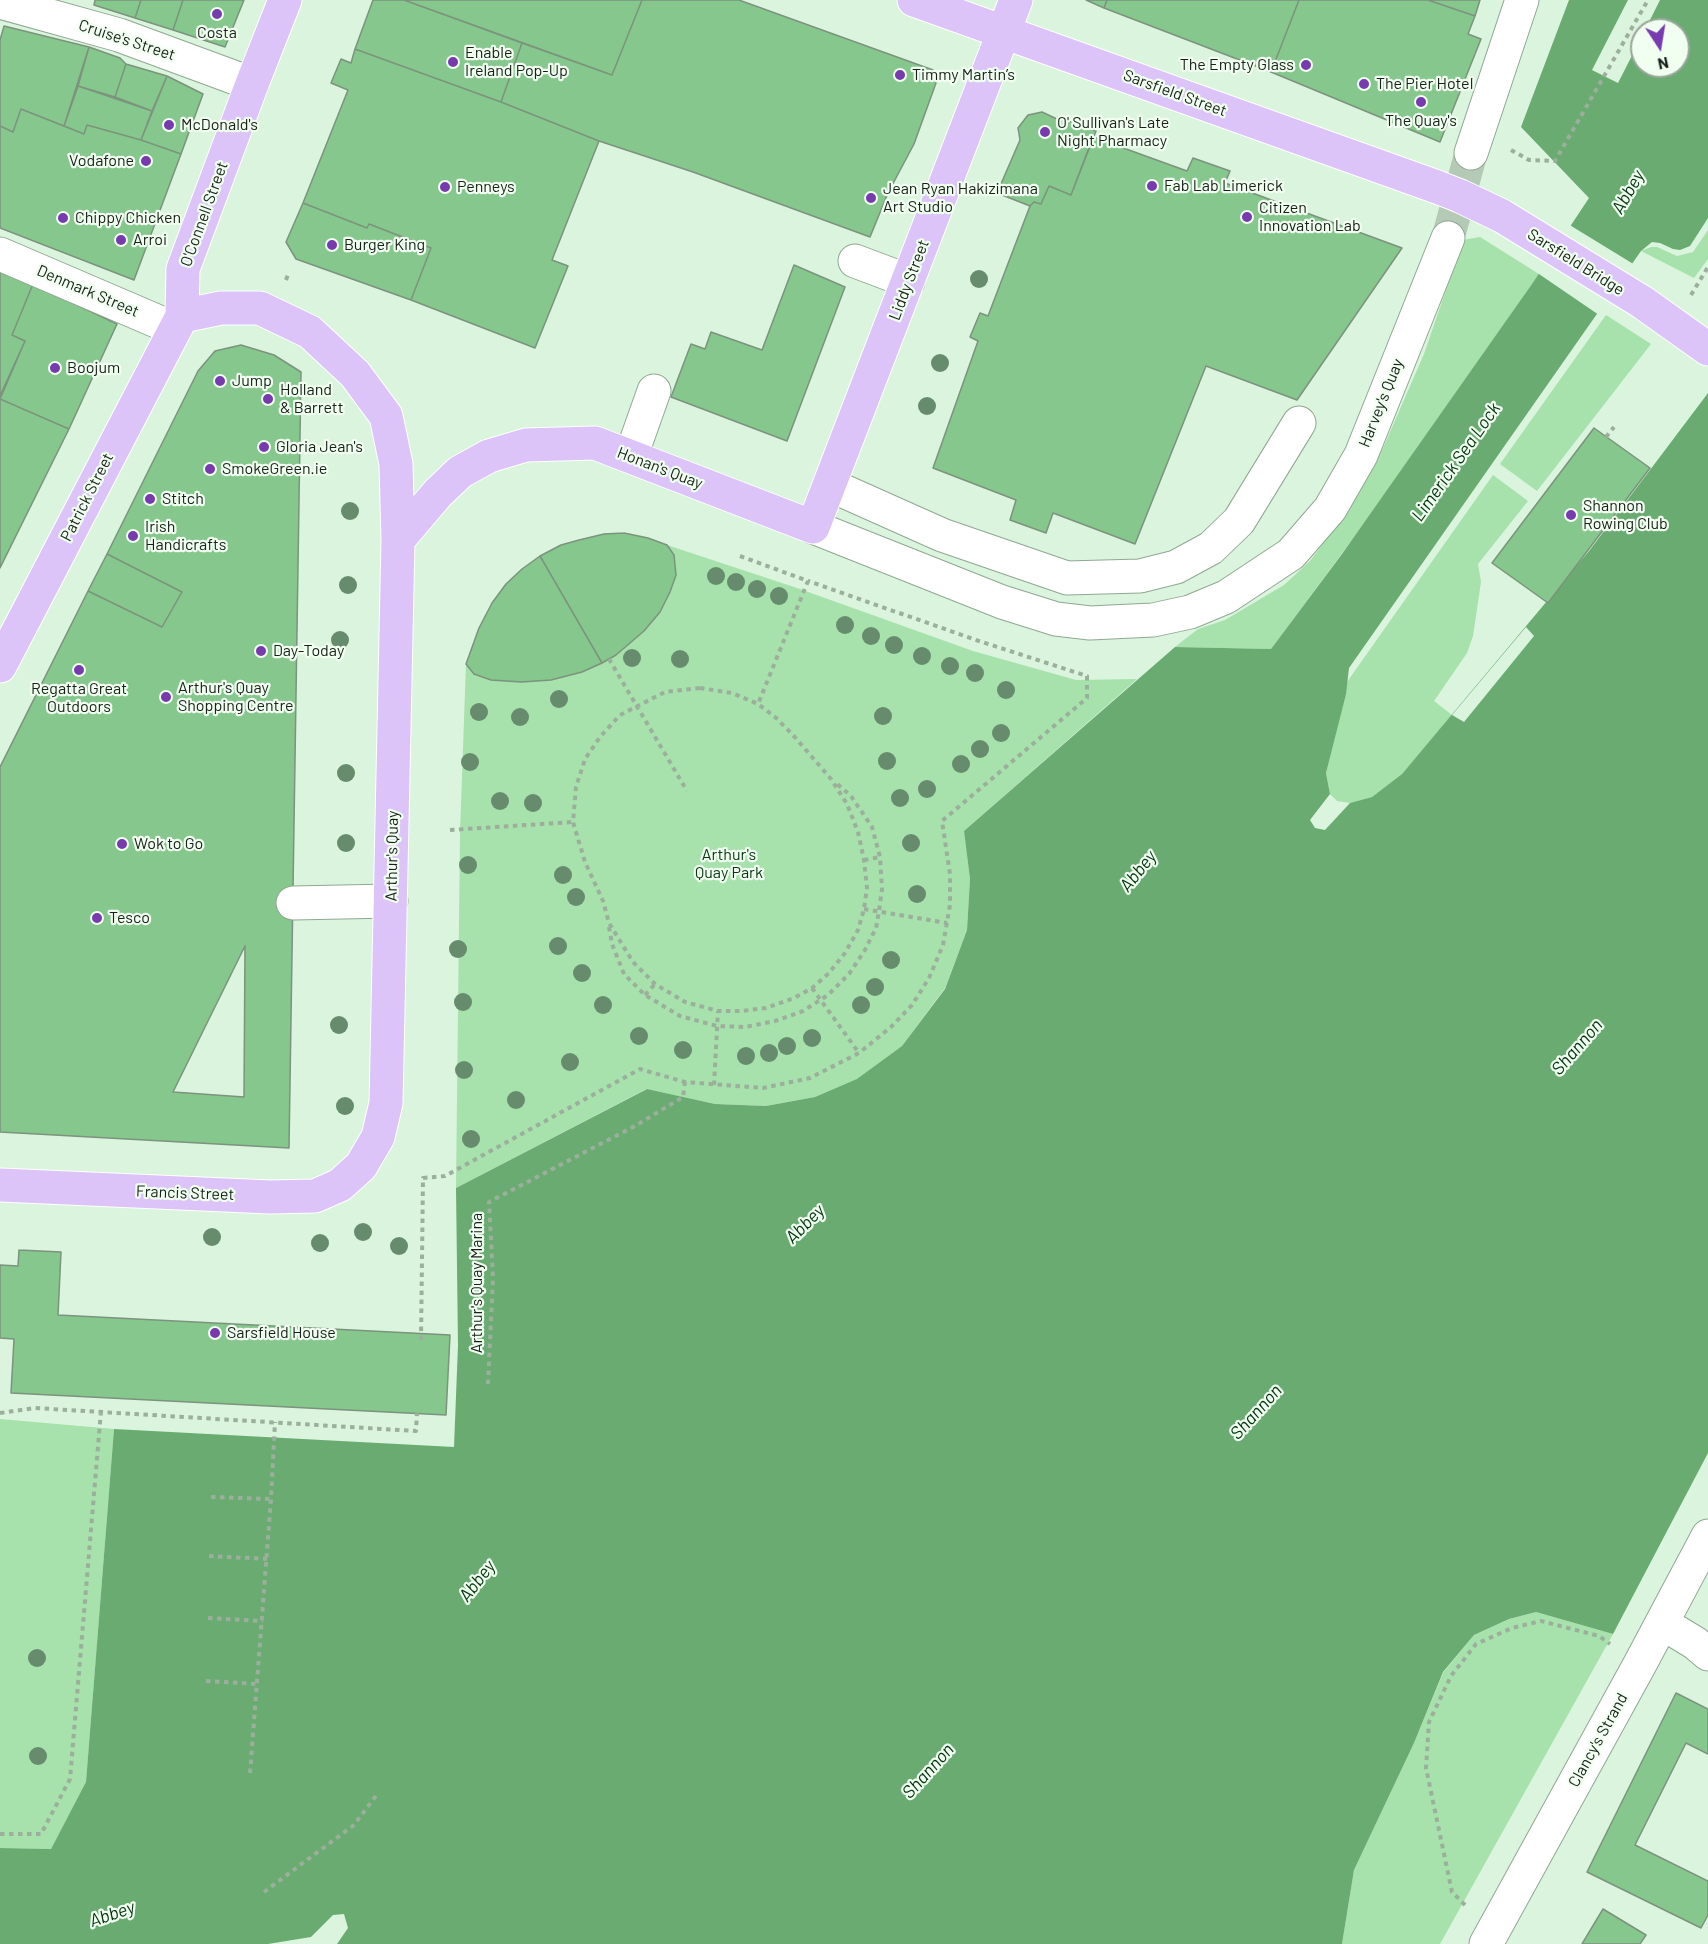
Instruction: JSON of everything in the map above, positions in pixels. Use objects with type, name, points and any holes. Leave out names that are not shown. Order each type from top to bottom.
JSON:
[{"type":"main road","name":"O'Connell Street","points":[[178,322],[183,269],[285,0]]},
{"type":"main road","name":"Sarsfield Street","points":[[914,0],[1437,187]]},
{"type":"main road","name":"Liddy Street","points":[[813,527],[1016,0]]},
{"type":"main road","name":"Sarsfield Bridge","points":[[1437,187],[1502,216],[1642,302],[1708,349]]},
{"type":"main road","points":[[178,322],[221,308],[260,308],[310,332],[355,374],[386,416],[396,464],[398,540]]},
{"type":"main road","name":"Patrick Street","points":[[0,666],[178,322]]},
{"type":"main road","name":"Honan's Quay","points":[[398,540],[438,493],[460,472],[489,456],[526,445],[595,443],[813,527]]},
{"type":"main road","name":"Arthur's Quay","points":[[362,1166],[378,1137],[386,1103],[398,540]]},
{"type":"main road","name":"Francis Street","points":[[0,1185],[315,1197],[340,1185],[362,1166]]},
{"type":"street","points":[[1471,153],[1522,0]]},
{"type":"street","name":"Cruise's Street","points":[[0,2],[119,35],[252,84]]},
{"type":"street","name":"Harvey's Quay","points":[[1291,554],[1330,509],[1360,455],[1448,238]]},
{"type":"street","name":"Denmark Street","points":[[0,254],[178,322]]},
{"type":"street","points":[[855,261],[908,281]]},
{"type":"street","points":[[631,456],[654,392]]},
{"type":"street","points":[[830,485],[942,535],[1067,578],[1140,576],[1176,567],[1211,548],[1239,521],[1299,423]]},
{"type":"street","name":"Honan's Quay","points":[[813,527],[1002,602],[1056,619],[1090,623],[1153,620],[1190,612],[1226,597],[1291,554]]},
{"type":"street","points":[[293,903],[391,901]]},
{"type":"street","name":"Clancy's Strand","points":[[1489,1939],[1708,1536]]},
{"type":"street","points":[[1662,1623],[1695,1643],[1708,1654]]},
{"type":"path","points":[[1508,148],[1529,160],[1555,161],[1648,0]]},
{"type":"path","points":[[1694,291],[1708,267]]},
{"type":"path","points":[[1606,437],[1614,427]]},
{"type":"path","points":[[421,1340],[423,1178],[445,1176],[640,1069],[685,1083],[763,1088],[810,1078],[859,1053],[891,1028],[912,1005],[929,978],[943,945],[947,923],[950,874],[942,821],[1086,698],[1087,676],[978,641],[740,556]]},
{"type":"path","points":[[758,704],[808,581]]},
{"type":"path","points":[[609,659],[687,791]]},
{"type":"path","points":[[700,688],[732,693],[758,704],[776,717],[831,779],[851,796],[872,827],[879,857],[882,889],[876,928],[860,958],[849,974],[821,1000],[803,1011],[775,1021],[746,1027],[717,1026],[680,1016],[645,995],[624,974],[612,944],[603,901],[585,862],[573,822],[576,787],[585,759],[600,737],[620,715],[665,692],[700,688]]},
{"type":"path","points":[[609,923],[633,962],[655,984],[685,1002],[718,1011],[741,1011],[766,1008],[794,998],[812,988],[829,973],[845,953],[858,930],[867,888],[858,832],[847,804],[831,779]]},
{"type":"path","points":[[450,830],[573,822]]},
{"type":"path","points":[[864,860],[879,857]]},
{"type":"path","points":[[864,909],[947,923]]},
{"type":"path","points":[[645,995],[655,984]]},
{"type":"path","points":[[812,988],[859,1053]]},
{"type":"path","points":[[714,1085],[718,1011]]},
{"type":"path","name":"Arthur's Quay Marina","points":[[488,1384],[493,1278],[489,1202],[635,1126],[683,1097],[685,1083]]},
{"type":"path","points":[[0,1413],[35,1408],[416,1431],[417,1413]]},
{"type":"path","points":[[0,1833],[41,1834],[70,1779],[101,1411]]},
{"type":"path","points":[[250,1773],[275,1422]]},
{"type":"path","points":[[211,1497],[271,1499]]},
{"type":"path","points":[[209,1556],[267,1559]]},
{"type":"path","points":[[208,1618],[262,1621]]},
{"type":"path","points":[[1489,1939],[1452,1892],[1426,1768],[1429,1722],[1450,1676],[1476,1644],[1512,1628],[1541,1622],[1599,1636],[1640,1664]]},
{"type":"path","points":[[207,1681],[257,1684]]},
{"type":"path","points":[[264,1892],[354,1825],[378,1793]]},
{"type":"green space","points":[[1708,230],[1708,259],[1694,278],[1641,251],[1657,247],[1677,256],[1693,252]]},
{"type":"green space","points":[[1480,237],[1539,274],[1429,436],[1271,649],[1175,647],[1198,629],[1225,620],[1284,585],[1310,561],[1333,530],[1383,448],[1424,354],[1463,240]]},
{"type":"green space","points":[[1606,315],[1651,344],[1537,491],[1500,464]]},
{"type":"green space","points":[[1493,475],[1528,501],[1478,564],[1481,582],[1473,636],[1467,653],[1434,701],[1452,715],[1402,774],[1372,797],[1350,803],[1337,801],[1330,794],[1326,773],[1347,682]]},
{"type":"green space","name":"Arthur's Quay Park","points":[[667,545],[797,588],[973,651],[1076,680],[1137,679],[964,831],[970,879],[967,930],[945,988],[902,1046],[858,1079],[815,1097],[766,1106],[715,1104],[646,1089],[456,1188],[460,833],[466,664],[474,674],[491,680],[521,682],[551,680],[582,672],[616,655],[644,631],[660,612],[670,592],[676,575],[674,555]]},
{"type":"green space","points":[[0,1419],[114,1429],[86,1783],[51,1849],[0,1848]]},
{"type":"green space","points":[[1536,1612],[1613,1634],[1440,1944],[1342,1944],[1354,1870],[1414,1743],[1443,1673],[1474,1635],[1509,1619]]},
{"type":"water","points":[[1569,0],[1708,0],[1708,218],[1690,246],[1680,250],[1652,242],[1641,251],[1349,668],[1346,694],[1326,773],[1330,794],[1310,820],[1315,828],[1325,830],[1350,803],[1372,797],[1402,774],[1589,551],[1708,393],[1708,1453],[1613,1634],[1536,1612],[1509,1619],[1474,1635],[1443,1672],[1414,1743],[1354,1870],[1342,1944],[337,1944],[348,1928],[344,1914],[333,1915],[311,1937],[268,1944],[0,1944],[0,1848],[51,1849],[86,1782],[114,1429],[454,1447],[458,1345],[456,1188],[647,1089],[715,1104],[766,1106],[815,1097],[857,1079],[902,1046],[945,989],[967,930],[970,879],[964,831],[1175,647],[1271,649],[1342,554],[1532,284],[1589,198],[1521,127]]},
{"type":"pier","points":[[1628,0],[1660,0],[1651,18],[1630,18],[1630,60],[1618,83],[1592,70]]},
{"type":"pier","points":[[1568,224],[1635,265],[1599,315],[1536,272]]},
{"type":"pier","points":[[1526,627],[1534,636],[1464,722],[1452,715]]},
{"type":"building","points":[[95,0],[141,0],[135,18],[94,5]]},
{"type":"building","points":[[141,0],[183,0],[173,30],[135,18]]},
{"type":"building","points":[[183,0],[244,0],[225,47],[173,30]]},
{"type":"building","name":"Enable Ireland Pop-Up","points":[[373,0],[404,0],[522,43],[501,102],[355,49]]},
{"type":"building","points":[[404,0],[642,0],[612,75]]},
{"type":"building","points":[[642,0],[739,0],[933,70],[936,83],[914,144],[888,193],[870,237],[693,172],[599,141],[501,102],[522,43],[612,75]]},
{"type":"building","points":[[1086,0],[1107,0],[1104,8]]},
{"type":"building","points":[[1107,0],[1299,0],[1271,72],[1104,8]]},
{"type":"building","points":[[1299,0],[1428,0],[1475,16],[1468,34],[1481,39],[1440,142],[1271,72]]},
{"type":"building","points":[[1428,0],[1480,0],[1475,16]]},
{"type":"building","points":[[4,26],[89,47],[64,126],[21,109],[13,132],[0,126],[0,40]]},
{"type":"building","points":[[89,47],[120,58],[126,64],[115,97],[78,86]]},
{"type":"building","name":"Penneys","points":[[355,49],[501,102],[599,141],[552,260],[568,266],[535,348],[411,300],[431,248],[369,224],[367,228],[303,203],[348,90],[331,83],[341,59],[351,63]]},
{"type":"building","points":[[126,64],[167,76],[152,111],[115,97]]},
{"type":"building","name":"McDonald's","points":[[167,76],[203,94],[181,154],[141,140]]},
{"type":"building","points":[[78,86],[152,111],[141,140],[87,125],[84,134],[64,126]]},
{"type":"building","points":[[21,109],[84,134],[87,125],[181,154],[134,280],[0,228],[0,126],[13,132]]},
{"type":"building","points":[[1042,112],[1096,131],[1071,195],[1049,186],[1041,204],[1034,202],[1030,206],[997,193],[1020,140],[1018,128],[1028,115]]},
{"type":"building","points":[[1093,137],[1187,171],[1193,158],[1230,171],[1225,183],[1402,248],[1297,400],[1206,366],[1135,544],[1053,513],[1046,533],[1010,520],[1016,500],[933,468],[978,341],[970,337],[980,313],[988,316],[1030,206],[1034,202],[1041,204],[1049,186],[1071,195]]},
{"type":"building","points":[[303,203],[367,228],[369,224],[431,248],[411,300],[296,259],[286,242]]},
{"type":"building","points":[[794,265],[845,287],[787,441],[671,397],[691,344],[705,349],[711,332],[762,350]]},
{"type":"building","points":[[0,271],[33,284],[12,335],[25,341],[0,396]]},
{"type":"building","name":"Boojum","points":[[33,284],[117,324],[69,429],[0,399],[25,341],[12,335]]},
{"type":"building","name":"Arthur's Quay Shopping Centre","points":[[241,345],[274,355],[301,372],[289,1148],[0,1132],[0,767],[88,591],[162,627],[182,592],[107,554],[198,371],[215,351]],"holes":[[[245,946],[244,1097],[173,1092]]]},
{"type":"building","points":[[0,399],[69,429],[0,568]]},
{"type":"building","name":"Shannon Rowing Club","points":[[1594,428],[1650,468],[1548,603],[1492,563]]},
{"type":"building","points":[[624,533],[667,545],[674,555],[676,575],[660,612],[644,631],[616,655],[602,663],[540,556],[561,545],[579,540],[604,534]]},
{"type":"building","points":[[107,554],[182,592],[162,627],[88,591]]},
{"type":"building","points":[[540,556],[602,663],[582,672],[551,680],[521,682],[491,680],[474,674],[466,664],[479,628],[492,603],[506,584]]},
{"type":"building","name":"Sarsfield House","points":[[19,1250],[61,1252],[58,1315],[450,1335],[446,1415],[11,1393],[14,1339],[0,1338],[0,1265],[18,1266]]},
{"type":"building","points":[[1676,1693],[1708,1709],[1708,1754],[1686,1743],[1635,1845],[1708,1881],[1708,1915],[1701,1928],[1587,1872]]},
{"type":"building","points":[[1603,1909],[1646,1935],[1640,1944],[1582,1944]]},
{"type":"tunnel","points":[[1448,238],[1471,153]]},
{"type":"place","name":"Costa","points":[[217,14]]},
{"type":"place","name":"Enable Ireland Pop-Up","points":[[453,62]]},
{"type":"place","name":"The Empty Glass","points":[[1306,65]]},
{"type":"place","name":"Timmy Martin’s","points":[[900,75]]},
{"type":"place","name":"The Pier Hotel","points":[[1364,84]]},
{"type":"place","name":"The Quay's","points":[[1421,102]]},
{"type":"place","name":"McDonald's","points":[[169,125]]},
{"type":"place","name":"O' Sullivan's Late Night Pharmacy","points":[[1045,132]]},
{"type":"place","name":"Vodafone","points":[[146,161]]},
{"type":"place","name":"Fab Lab Limerick","points":[[1152,186]]},
{"type":"place","name":"Penneys","points":[[445,187]]},
{"type":"place","name":"Jean Ryan Hakizimana Art Studio","points":[[871,198]]},
{"type":"place","name":"Citizen Innovation Lab","points":[[1247,217]]},
{"type":"place","name":"Chippy Chicken","points":[[63,218]]},
{"type":"place","name":"Arroi","points":[[121,240]]},
{"type":"place","name":"Burger King","points":[[332,245]]},
{"type":"place","name":"Boojum","points":[[55,368]]},
{"type":"place","name":"Jump","points":[[220,381]]},
{"type":"place","name":"Holland & Barrett","points":[[268,399]]},
{"type":"place","name":"Gloria Jean's","points":[[264,447]]},
{"type":"place","name":"SmokeGreen.ie","points":[[210,469]]},
{"type":"place","name":"Stitch","points":[[150,499]]},
{"type":"place","name":"Shannon Rowing Club","points":[[1571,515]]},
{"type":"place","name":"Irish Handicrafts","points":[[133,536]]},
{"type":"place","name":"Day-Today","points":[[261,651]]},
{"type":"place","name":"Regatta Great Outdoors","points":[[79,670]]},
{"type":"place","name":"Arthur's Quay Shopping Centre","points":[[166,697]]},
{"type":"place","name":"Wok to Go","points":[[122,844]]},
{"type":"place","name":"Tesco","points":[[97,918]]},
{"type":"place","name":"Sarsfield House","points":[[215,1333]]},
{"type":"water label","name":"Abbey","points":[[1628,192]]},
{"type":"water label","name":"Limerick Sea Lock","points":[[1456,462]]},
{"type":"water label","name":"Abbey","points":[[1138,871]]},
{"type":"water label","name":"Shannon","points":[[1577,1047]]},
{"type":"water label","name":"Abbey","points":[[805,1224]]},
{"type":"water label","name":"Shannon","points":[[1256,1412]]},
{"type":"water label","name":"Abbey","points":[[477,1581]]},
{"type":"water label","name":"Shannon","points":[[928,1771]]},
{"type":"water label","name":"Abbey","points":[[112,1914]]}]
